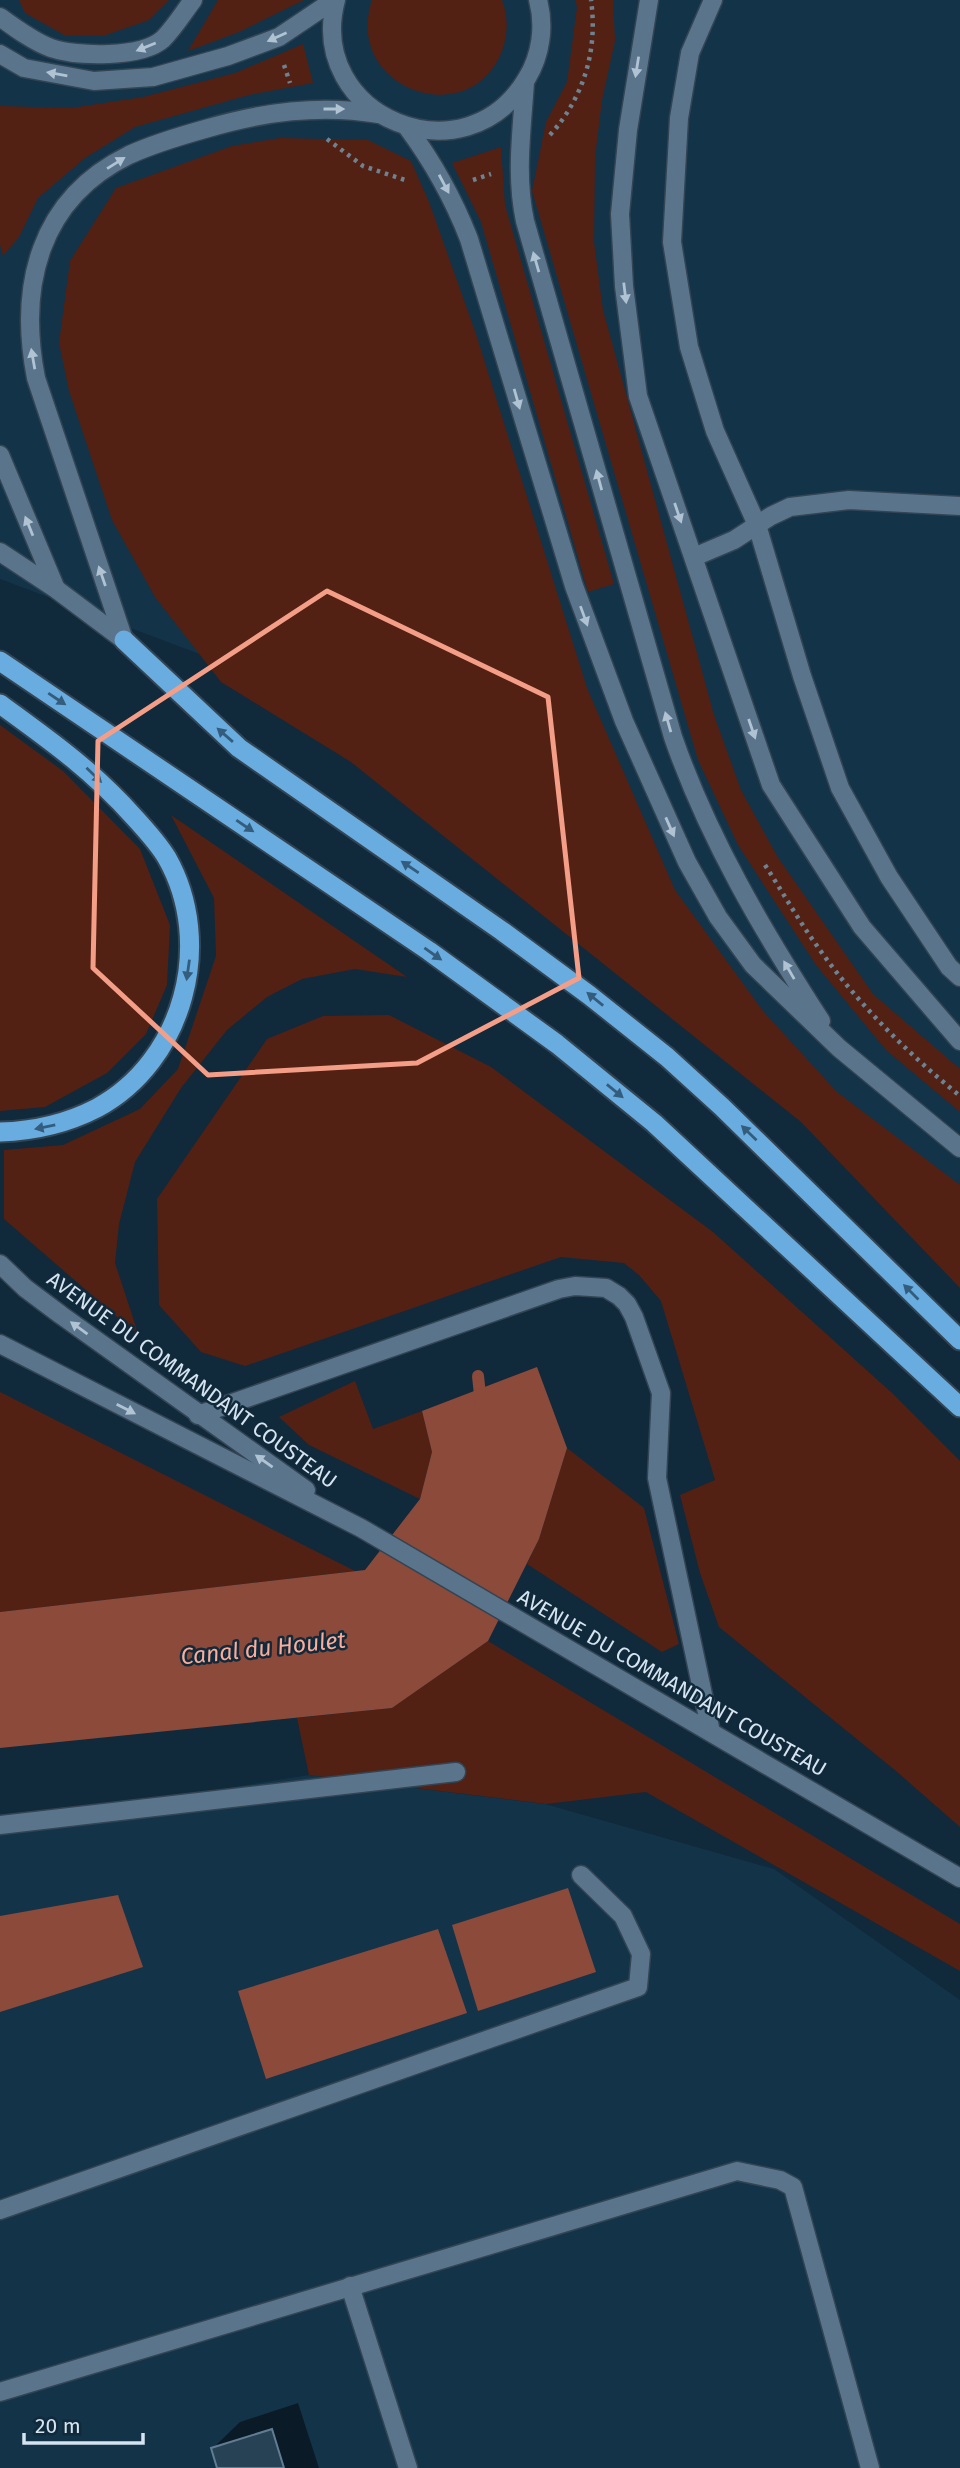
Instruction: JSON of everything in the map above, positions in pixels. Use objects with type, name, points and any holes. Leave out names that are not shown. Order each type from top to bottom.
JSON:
[{"type":"highway","points":[[124,640],[239,748],[522,946],[667,1057],[960,1340]]},
{"type":"highway","points":[[0,661],[419,944],[557,1044],[654,1123],[960,1407]]},
{"type":"highway","points":[[0,704],[82,764],[121,802],[157,843],[172,868],[183,895],[190,935],[190,960],[182,1004],[161,1048],[135,1080],[100,1107],[64,1123],[0,1132]]},
{"type":"street","points":[[0,17],[51,48],[85,54],[136,51],[162,40],[193,0]]},
{"type":"street","points":[[0,54],[24,68],[94,81],[153,77],[228,56],[279,37],[335,0]]},
{"type":"street","points":[[335,0],[332,39],[337,59],[357,94],[379,114],[407,127],[435,131],[455,130],[474,124],[507,104],[525,82],[535,65],[541,35],[538,0]]},
{"type":"street","points":[[649,0],[628,130],[620,214],[624,286],[638,396],[771,785],[862,927],[960,1041]]},
{"type":"street","points":[[713,0],[690,52],[678,118],[672,242],[689,346],[715,431],[757,525],[802,676],[840,788],[889,877],[949,967],[960,977]]},
{"type":"street","points":[[525,82],[519,160],[519,186],[525,220],[673,737],[692,792],[725,859],[798,986],[839,1048]]},
{"type":"street","points":[[124,640],[33,365],[29,301],[37,261],[45,239],[70,201],[86,184],[129,155],[152,146],[237,120],[276,112],[337,109],[379,114]]},
{"type":"street","points":[[407,127],[433,163],[454,202],[469,239],[574,586],[624,721],[673,834],[718,917],[767,979],[839,1048],[960,1148]]},
{"type":"street","points":[[0,455],[55,589]]},
{"type":"street","points":[[694,557],[734,540],[790,507],[849,500],[960,506]]},
{"type":"street","points":[[0,552],[124,640]]},
{"type":"street","name":"AVENUE DU COMMANDANT COUSTEAU","points":[[0,1264],[25,1288],[61,1315],[360,1528]]},
{"type":"street","points":[[198,1415],[559,1289],[591,1287],[606,1289],[619,1296],[634,1317],[661,1393],[657,1478],[711,1732]]},
{"type":"street","name":"AVENUE DU COMMANDANT COUSTEAU","points":[[0,1345],[360,1528],[960,1878]]},
{"type":"street","points":[[0,1825],[456,1772]]},
{"type":"street","points":[[0,2210],[638,1987],[641,1954],[624,1916],[581,1875]]},
{"type":"street","points":[[0,2392],[737,2171],[780,2180],[793,2187],[870,2468]]},
{"type":"street","points":[[350,2286],[408,2468]]},
{"type":"path","points":[[558,127],[576,99],[589,67],[593,34],[591,0]]},
{"type":"highlighted area","points":[[327,591],[548,697],[579,978],[417,1063],[208,1075],[93,968],[98,741]]},
{"type":"shaded area","points":[[0,0],[960,0],[960,1248],[279,684],[0,579]]},
{"type":"shaded area","points":[[19,0],[169,0],[149,20],[106,35],[64,35],[25,13]]},
{"type":"shaded area","points":[[218,0],[304,0],[239,32],[188,51]]},
{"type":"shaded area","points":[[372,0],[502,0],[507,24],[503,48],[488,75],[466,90],[440,95],[415,90],[392,78],[376,58],[368,31]]},
{"type":"shaded area","points":[[575,0],[613,0],[615,41],[602,100],[595,157],[594,242],[603,310],[714,715],[741,790],[777,856],[873,994],[960,1069],[960,1112],[886,1050],[816,965],[738,845],[698,760],[532,191],[546,122],[567,82],[577,7]]},
{"type":"shaded area","points":[[303,44],[313,83],[249,95],[135,127],[85,158],[38,198],[19,237],[3,256],[0,245],[0,106],[71,108],[143,97],[235,73]]},
{"type":"shaded area","points":[[280,138],[368,140],[411,161],[429,202],[476,334],[587,688],[675,890],[763,1011],[837,1092],[960,1185],[960,1288],[801,1122],[351,762],[221,682],[155,597],[112,520],[69,391],[59,343],[70,261],[116,188],[232,146]]},
{"type":"shaded area","points":[[501,147],[505,205],[614,584],[588,592],[481,222],[452,163]]},
{"type":"shaded area","points":[[0,725],[63,771],[140,849],[170,925],[167,985],[146,1034],[107,1073],[45,1107],[0,1111]]},
{"type":"shaded area","points":[[171,815],[407,977],[355,969],[302,979],[267,997],[227,1030],[181,1088],[135,1162],[119,1224],[115,1263],[139,1336],[4,1219],[4,1150],[63,1145],[140,1109],[178,1069],[216,956],[214,898]]},
{"type":"shaded area","points":[[389,1015],[491,1067],[713,1232],[892,1393],[960,1461],[960,1827],[896,1771],[719,1627],[700,1573],[680,1495],[715,1480],[661,1301],[639,1275],[624,1263],[561,1257],[245,1366],[201,1352],[159,1305],[157,1199],[267,1039],[323,1016]]},
{"type":"shaded area","points":[[355,1381],[373,1429],[422,1411],[432,1452],[420,1499],[309,1445],[279,1417]]},
{"type":"shaded area","points":[[0,1392],[355,1571],[0,1612]]},
{"type":"shaded area","points":[[567,1448],[644,1508],[679,1644],[662,1652],[527,1564],[539,1539]]},
{"type":"shaded area","points":[[488,1641],[960,1924],[960,1971],[646,1792],[546,1804],[309,1775],[297,1718],[392,1708]]},
{"type":"shaded area","points":[[309,1775],[545,1804],[774,1869],[960,2000],[960,2468],[0,2468],[0,1824]]},
{"type":"water","points":[[537,1367],[567,1448],[539,1539],[488,1641],[392,1708],[0,1748],[0,1612],[365,1570],[420,1499],[432,1452],[422,1411]]},
{"type":"water","points":[[568,1888],[596,1972],[478,2011],[452,1925]]},
{"type":"water","points":[[118,1895],[143,1967],[0,2012],[0,1916]]},
{"type":"water","points":[[438,1929],[467,2013],[266,2079],[238,1991]]},
{"type":"building","points":[[272,2429],[284,2468],[217,2468],[211,2448]]},
{"type":"waterway","name":"Canal du Houlet","points":[[478,1376],[481,1404]]}]
